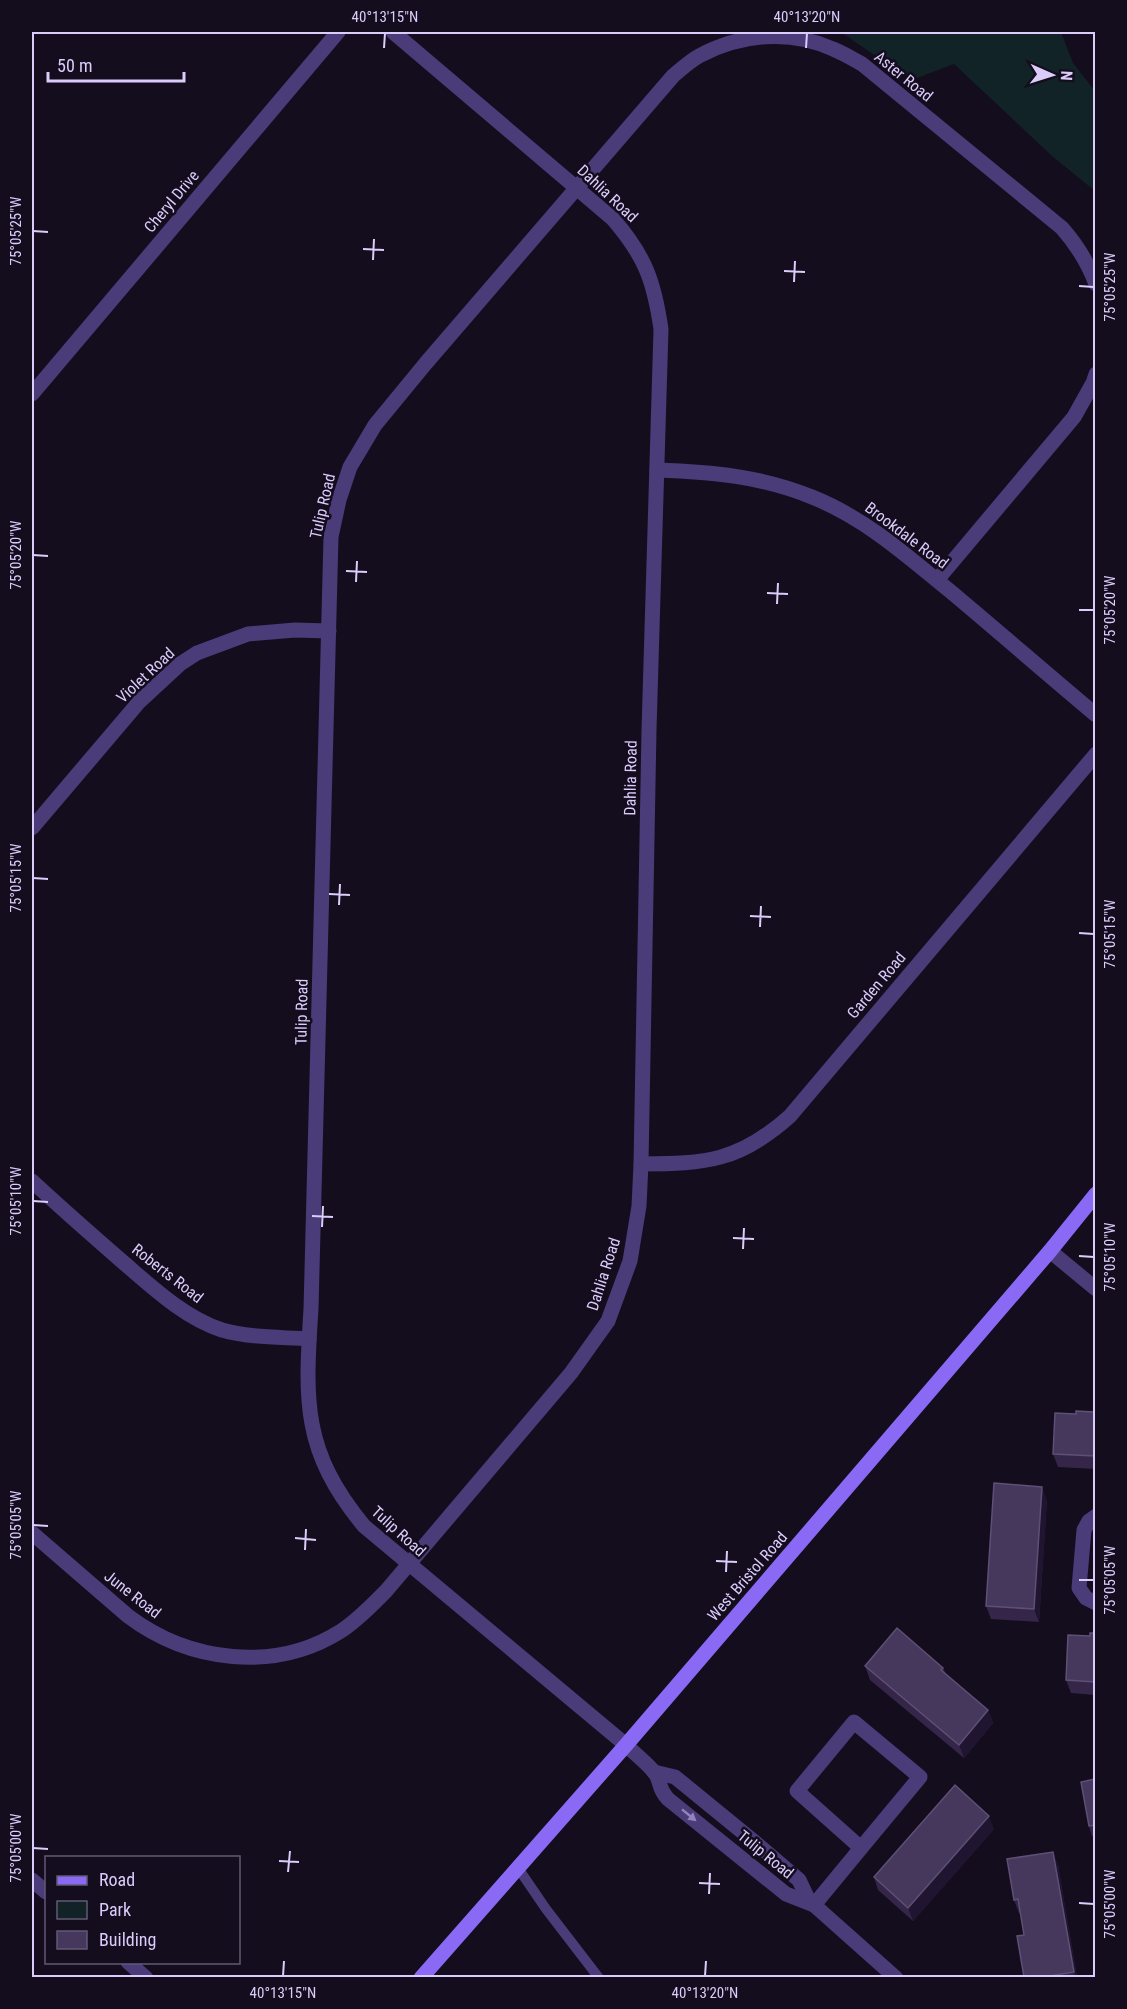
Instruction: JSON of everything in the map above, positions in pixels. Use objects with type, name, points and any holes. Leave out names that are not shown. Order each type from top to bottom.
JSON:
[{"type":"main road","name":"West Bristol Road","points":[[422,1977],[626,1745],[1050,1251],[1095,1194]]},
{"type":"street","name":"Cheryl Drive","points":[[32,394],[338,32]]},
{"type":"street","name":"Dahlia Road","points":[[393,32],[613,219],[639,252],[656,295],[661,329],[641,1164],[639,1206],[630,1261],[608,1320],[571,1373],[409,1564]]},
{"type":"street","name":"Aster Road","points":[[577,188],[673,76],[697,57],[723,44],[745,38],[768,36],[812,41],[832,48],[862,64],[1062,228],[1075,243],[1090,269],[1095,284]]},
{"type":"street","name":"Tulip Road","points":[[577,188],[375,425],[350,467],[339,500],[331,537],[307,1369],[311,1428],[317,1450],[327,1471],[349,1508],[364,1526],[626,1745],[654,1772],[675,1777],[759,1846],[799,1880],[813,1905],[897,1977]]},
{"type":"street","points":[[937,580],[1074,417],[1089,391],[1095,374]]},
{"type":"street","name":"Brookdale Road","points":[[657,470],[717,472],[740,476],[813,497],[851,515],[937,580],[1095,715]]},
{"type":"street","name":"Violet Road","points":[[32,828],[139,702],[180,663],[197,653],[248,634],[295,630],[329,631]]},
{"type":"street","name":"Garden Road","points":[[641,1164],[682,1164],[737,1153],[758,1142],[790,1116],[1095,754]]},
{"type":"street","name":"Roberts Road","points":[[32,1181],[144,1280],[184,1311],[223,1330],[257,1336],[309,1339]]},
{"type":"street","points":[[1050,1251],[1095,1289]]},
{"type":"street","points":[[1095,1516],[1084,1530],[1080,1588],[1086,1598],[1095,1602]]},
{"type":"street","name":"June Road","points":[[32,1533],[144,1628],[165,1640],[190,1649],[246,1658],[276,1656],[295,1651],[321,1642],[341,1631],[359,1618],[409,1564]]},
{"type":"street","points":[[813,1905],[861,1848],[920,1777],[854,1722],[797,1791],[861,1848]]},
{"type":"street","points":[[32,1880],[45,1891]]},
{"type":"street","points":[[130,1964],[146,1977]]},
{"type":"lane","points":[[518,1868],[546,1909],[599,1977]]},
{"type":"green space","points":[[841,32],[1061,32],[1073,63],[1095,91],[1095,191],[1052,156],[954,64],[917,78],[900,73]]},
{"type":"building","points":[[1076,1411],[1095,1412],[1095,1456],[1053,1454],[1055,1413],[1076,1414]]},
{"type":"building","points":[[994,1483],[1042,1487],[1034,1609],[986,1606]]},
{"type":"building","points":[[897,1628],[988,1710],[959,1745],[865,1666]]},
{"type":"building","points":[[1090,1633],[1095,1633],[1095,1682],[1066,1680],[1068,1635],[1090,1636]]},
{"type":"building","points":[[1095,1779],[1095,1825],[1089,1826],[1081,1782]]},
{"type":"building","points":[[955,1785],[989,1816],[908,1908],[874,1877]]},
{"type":"building","points":[[1053,1852],[1074,1972],[1044,1977],[1024,1977],[1017,1936],[1024,1935],[1018,1899],[1014,1900],[1007,1859]]}]
